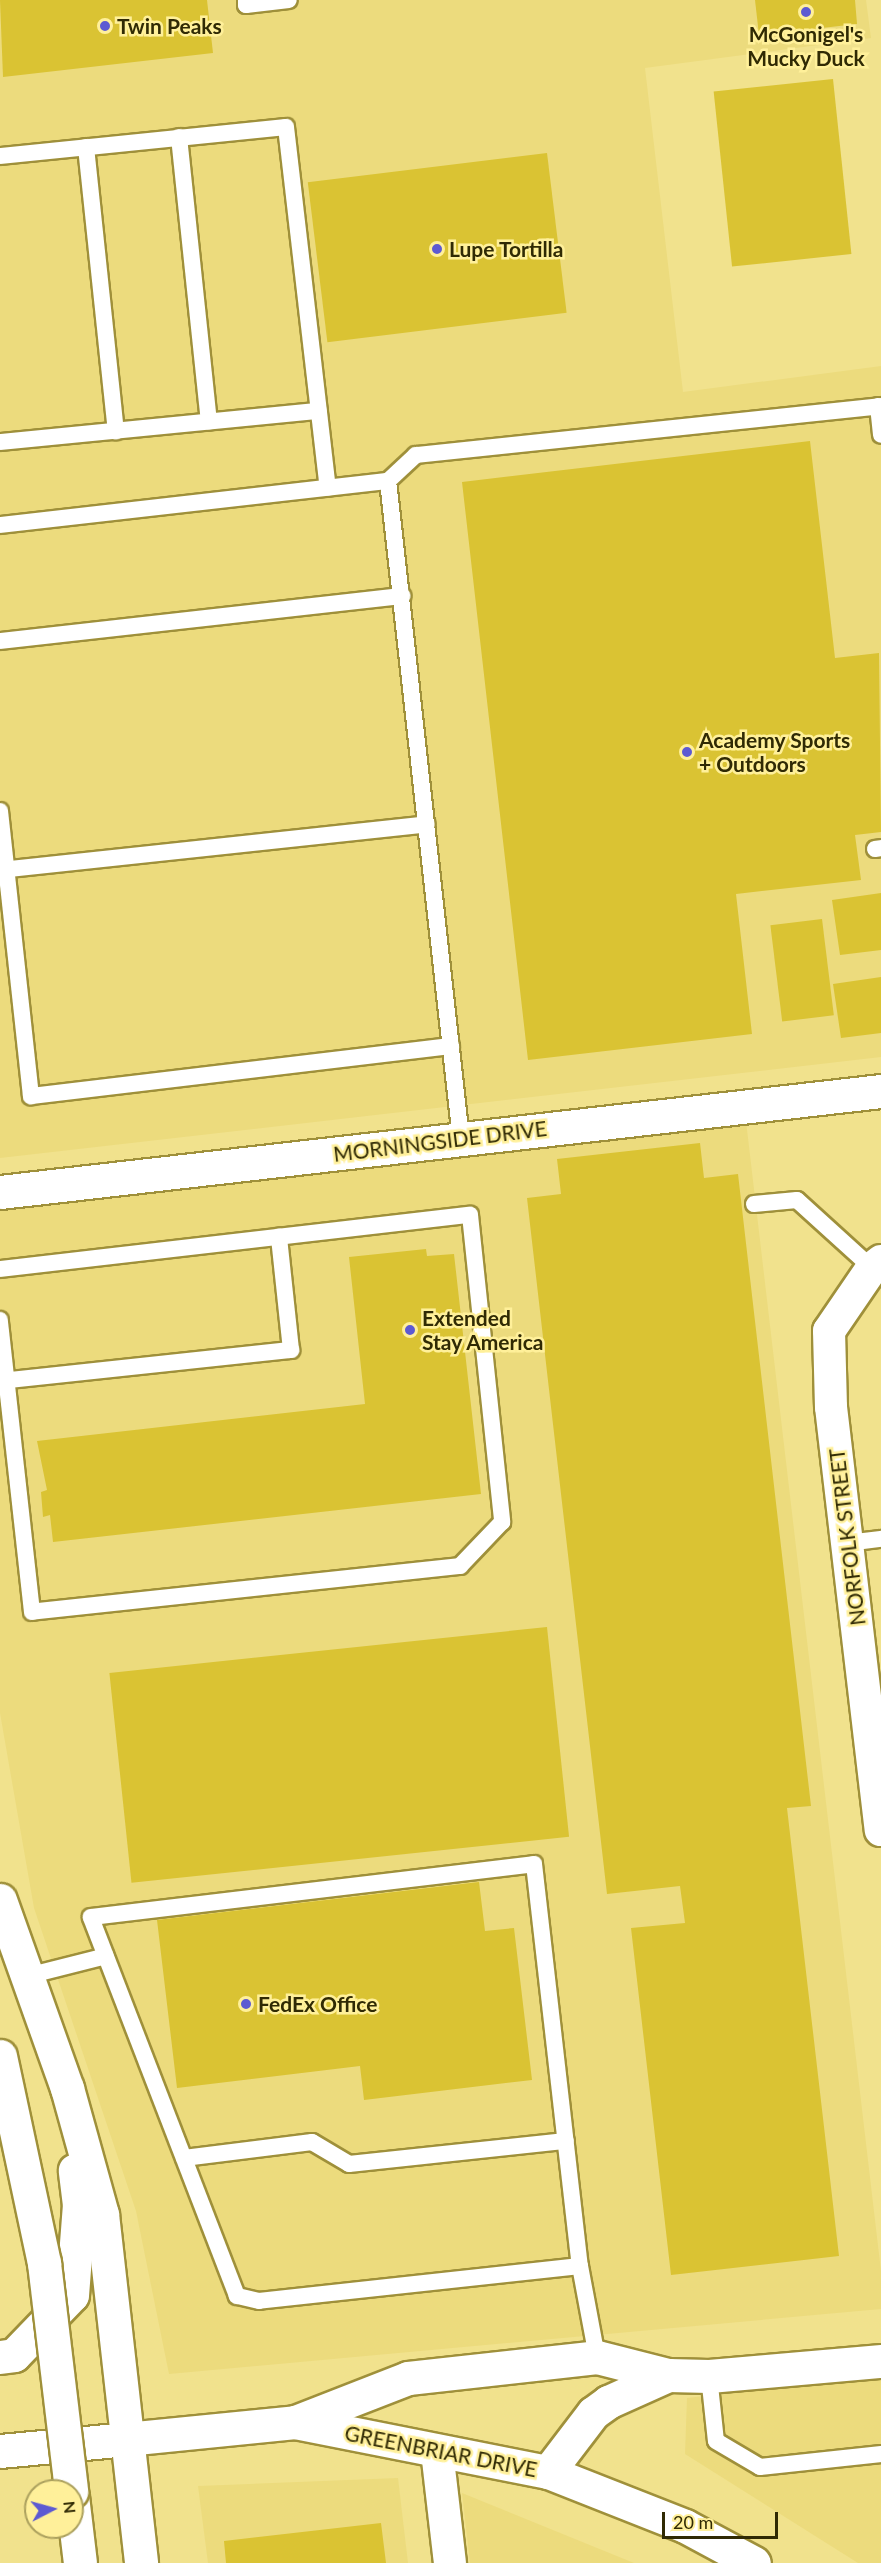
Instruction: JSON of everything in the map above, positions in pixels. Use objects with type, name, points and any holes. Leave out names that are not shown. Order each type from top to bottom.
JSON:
[{"type":"main road","name":"MORNINGSIDE DRIVE","points":[[0,1192],[881,1091]]},
{"type":"main road","points":[[0,1900],[67,2088],[102,2214],[141,2563]]},
{"type":"main road","points":[[0,2056],[44,2263],[70,2479]]},
{"type":"main road","points":[[0,2357],[14,2355],[72,2295],[79,2205],[67,2088]]},
{"type":"main road","points":[[295,2422],[408,2378],[597,2357],[668,2375]]},
{"type":"main road","name":"GREENBRIAR DRIVE","points":[[0,2451],[295,2422],[548,2472],[593,2413],[608,2402],[668,2375],[709,2376],[881,2361]]},
{"type":"main road","points":[[548,2472],[685,2526],[754,2563]]},
{"type":"main road","points":[[77,2539],[80,2563]]},
{"type":"street","name":"NORFOLK STREET","points":[[876,1264],[829,1331],[831,1407],[881,1830]]},
{"type":"street","points":[[437,2451],[450,2563]]},
{"type":"lane","points":[[246,0],[246,5],[289,0]]},
{"type":"lane","points":[[0,156],[286,127],[328,488]]},
{"type":"lane","points":[[179,137],[209,421]]},
{"type":"lane","points":[[86,147],[116,431]]},
{"type":"lane","points":[[0,525],[388,481],[416,454],[879,406],[881,435]]},
{"type":"lane","points":[[0,442],[318,411]]},
{"type":"lane","points":[[388,481],[461,1139]]},
{"type":"lane","points":[[0,641],[402,596]]},
{"type":"lane","points":[[0,811],[3,870],[30,1096],[451,1046]]},
{"type":"lane","points":[[3,870],[427,824]]},
{"type":"lane","points":[[754,1204],[797,1200],[876,1264]]},
{"type":"lane","points":[[0,1269],[470,1215],[502,1522],[460,1566],[32,1612],[3,1380],[0,1320]]},
{"type":"lane","points":[[3,1380],[291,1350],[279,1237]]},
{"type":"lane","points":[[848,1543],[881,1539]]},
{"type":"lane","points":[[580,2266],[259,2301],[237,2296],[91,1917],[534,1864],[580,2266],[597,2357]]},
{"type":"lane","points":[[27,1976],[106,1956]]},
{"type":"lane","points":[[184,2158],[312,2142],[349,2164],[566,2141]]},
{"type":"lane","points":[[709,2376],[716,2442],[760,2467],[881,2454]]},
{"type":"shaded area","points":[[0,0],[866,0],[871,38],[645,68],[683,392],[881,366],[881,1057],[0,1158]]},
{"type":"shaded area","points":[[746,1121],[881,2271],[881,2309],[169,2374],[136,2211],[34,1908],[0,1713],[0,1205]]},
{"type":"shaded area","points":[[881,2376],[881,2563],[858,2563],[685,2454],[687,2398]]},
{"type":"shaded area","points":[[398,2478],[408,2563],[208,2563],[198,2486]]},
{"type":"shaded area","points":[[462,2493],[634,2563],[470,2563]]},
{"type":"building","name":"Twin Peaks","points":[[0,0],[207,0],[213,53],[3,77]]},
{"type":"building","name":"McGonigel's Mucky Duck","points":[[755,0],[855,0],[857,24],[759,35]]},
{"type":"building","points":[[833,79],[851,254],[732,267],[714,92]]},
{"type":"building","name":"Lupe Tortilla","points":[[547,153],[567,313],[327,342],[308,182]]},
{"type":"building","name":"Academy Sports + Outdoors","points":[[810,441],[835,658],[879,653],[881,832],[855,835],[861,880],[736,894],[752,1034],[528,1060],[462,482]]},
{"type":"building","points":[[881,893],[881,950],[840,955],[832,900]]},
{"type":"building","points":[[822,919],[834,1015],[782,1022],[770,925]]},
{"type":"building","points":[[881,977],[881,1033],[841,1038],[833,984]]},
{"type":"building","points":[[700,1143],[704,1178],[738,1174],[811,1806],[787,1808],[839,2256],[671,2275],[631,1928],[685,1923],[680,1886],[607,1894],[527,1198],[561,1194],[557,1159]]},
{"type":"building","name":"Extended Stay America","points":[[426,1249],[427,1256],[454,1254],[481,1494],[53,1542],[50,1515],[43,1517],[41,1492],[47,1490],[37,1441],[365,1404],[349,1257]]},
{"type":"building","points":[[547,1627],[569,1837],[131,1883],[109,1673]]},
{"type":"building","points":[[479,1882],[485,1931],[514,1928],[532,2080],[364,2100],[360,2066],[177,2088],[157,1920]]},
{"type":"building","points":[[381,2523],[386,2563],[226,2563],[224,2541]]},
{"type":"place","name":"McGonigel's Mucky Duck","points":[[806,12]]},
{"type":"place","name":"Twin Peaks","points":[[105,26]]},
{"type":"place","name":"Lupe Tortilla","points":[[437,249]]},
{"type":"place","name":"Academy Sports + Outdoors","points":[[687,752]]},
{"type":"place","name":"Extended Stay America","points":[[410,1330]]},
{"type":"place","name":"FedEx Office","points":[[246,2004]]}]
